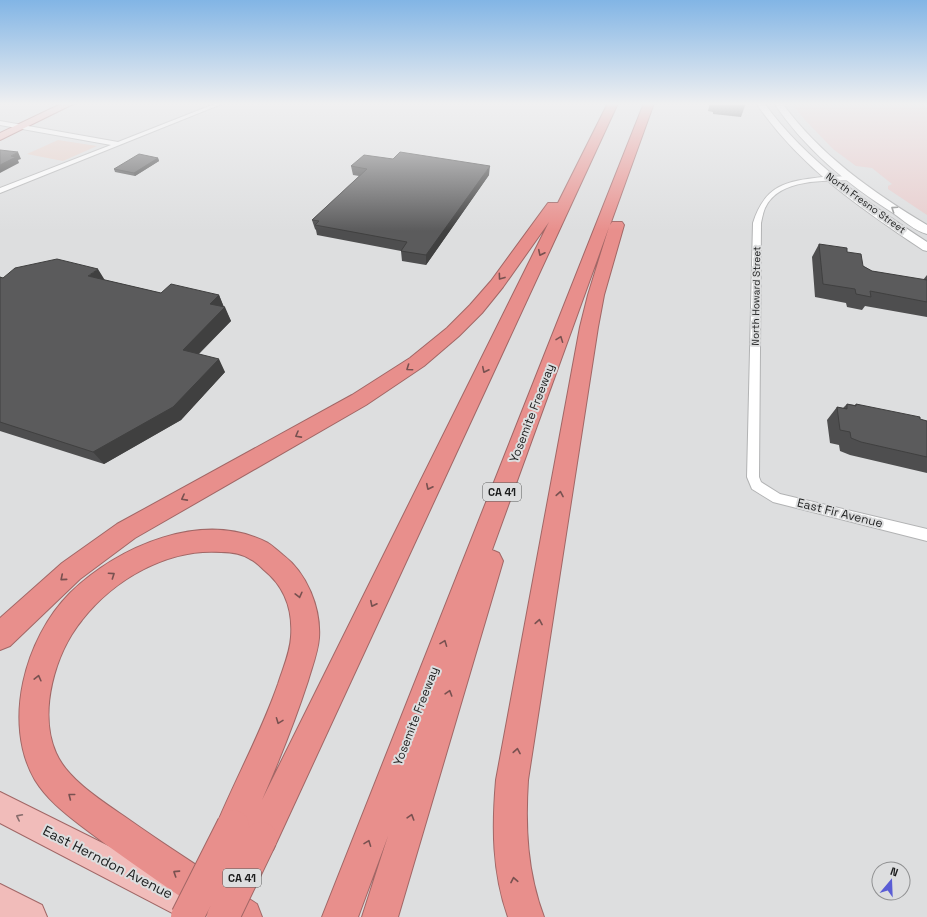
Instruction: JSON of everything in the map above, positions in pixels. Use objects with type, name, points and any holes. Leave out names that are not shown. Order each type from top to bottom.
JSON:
[{"type":"highway","name":"CA 41","points":[[223,917],[247,832],[592,146]]},
{"type":"highway","name":"Yosemite Freeway","points":[[340,917],[633,146]]},
{"type":"highway","points":[[526,917],[518,900],[514,882],[510,848],[510,804],[512,780],[589,327],[596,295],[638,146]]},
{"type":"highway","points":[[0,636],[72,571],[126,531],[359,400],[417,362],[453,332],[476,309],[582,167]]},
{"type":"highway","points":[[384,906],[550,367]]},
{"type":"highway","points":[[187,917],[247,832],[272,740],[298,666],[305,638],[304,613],[298,589],[278,564],[264,553],[246,545],[230,541],[182,543],[142,557],[110,576],[87,595],[68,616],[52,641],[39,675],[34,696],[33,713],[37,740],[45,767],[61,788],[167,868],[244,917]]},
{"type":"main road","name":"North Fresno Street","points":[[796,146],[831,179],[879,215],[927,247]]},
{"type":"main road","name":"North Fresno Street","points":[[814,146],[879,199],[927,230]]},
{"type":"main road","name":"East Herndon Avenue","points":[[0,807],[216,917]]},
{"type":"main road","points":[[0,901],[30,917]]},
{"type":"street","points":[[0,191],[114,146]]},
{"type":"street","name":"North Howard Street","points":[[756,485],[752,470],[758,216],[765,199],[775,190],[792,184],[852,178]]},
{"type":"street","name":"East Fir Avenue","points":[[756,485],[777,498],[927,535]]},
{"type":"shaded area","points":[[45,146],[97,146],[63,161],[27,154]]},
{"type":"shaded area","points":[[830,146],[927,146],[927,215],[888,189],[888,186],[892,184],[872,168],[856,166]]},
{"type":"building","points":[[0,150],[18,152],[11,156],[16,157],[0,165]]},
{"type":"building","points":[[400,152],[490,166],[426,255],[401,251],[407,242],[315,225],[319,221],[312,220],[367,169],[351,166],[364,155],[393,159]]},
{"type":"building","points":[[139,154],[158,158],[134,173],[114,169]]},
{"type":"building","points":[[819,244],[847,248],[847,252],[861,254],[863,266],[872,271],[927,280],[927,302],[870,291],[871,297],[856,294],[855,289],[823,284]]},
{"type":"building","points":[[57,259],[98,269],[88,276],[161,293],[171,284],[219,295],[210,304],[225,307],[183,350],[219,359],[173,407],[93,452],[0,422],[0,277],[3,278],[15,268]]},
{"type":"building","points":[[847,404],[856,406],[856,404],[920,417],[920,419],[927,421],[927,457],[861,442],[851,438],[850,432],[840,430],[837,407],[847,409]]}]
